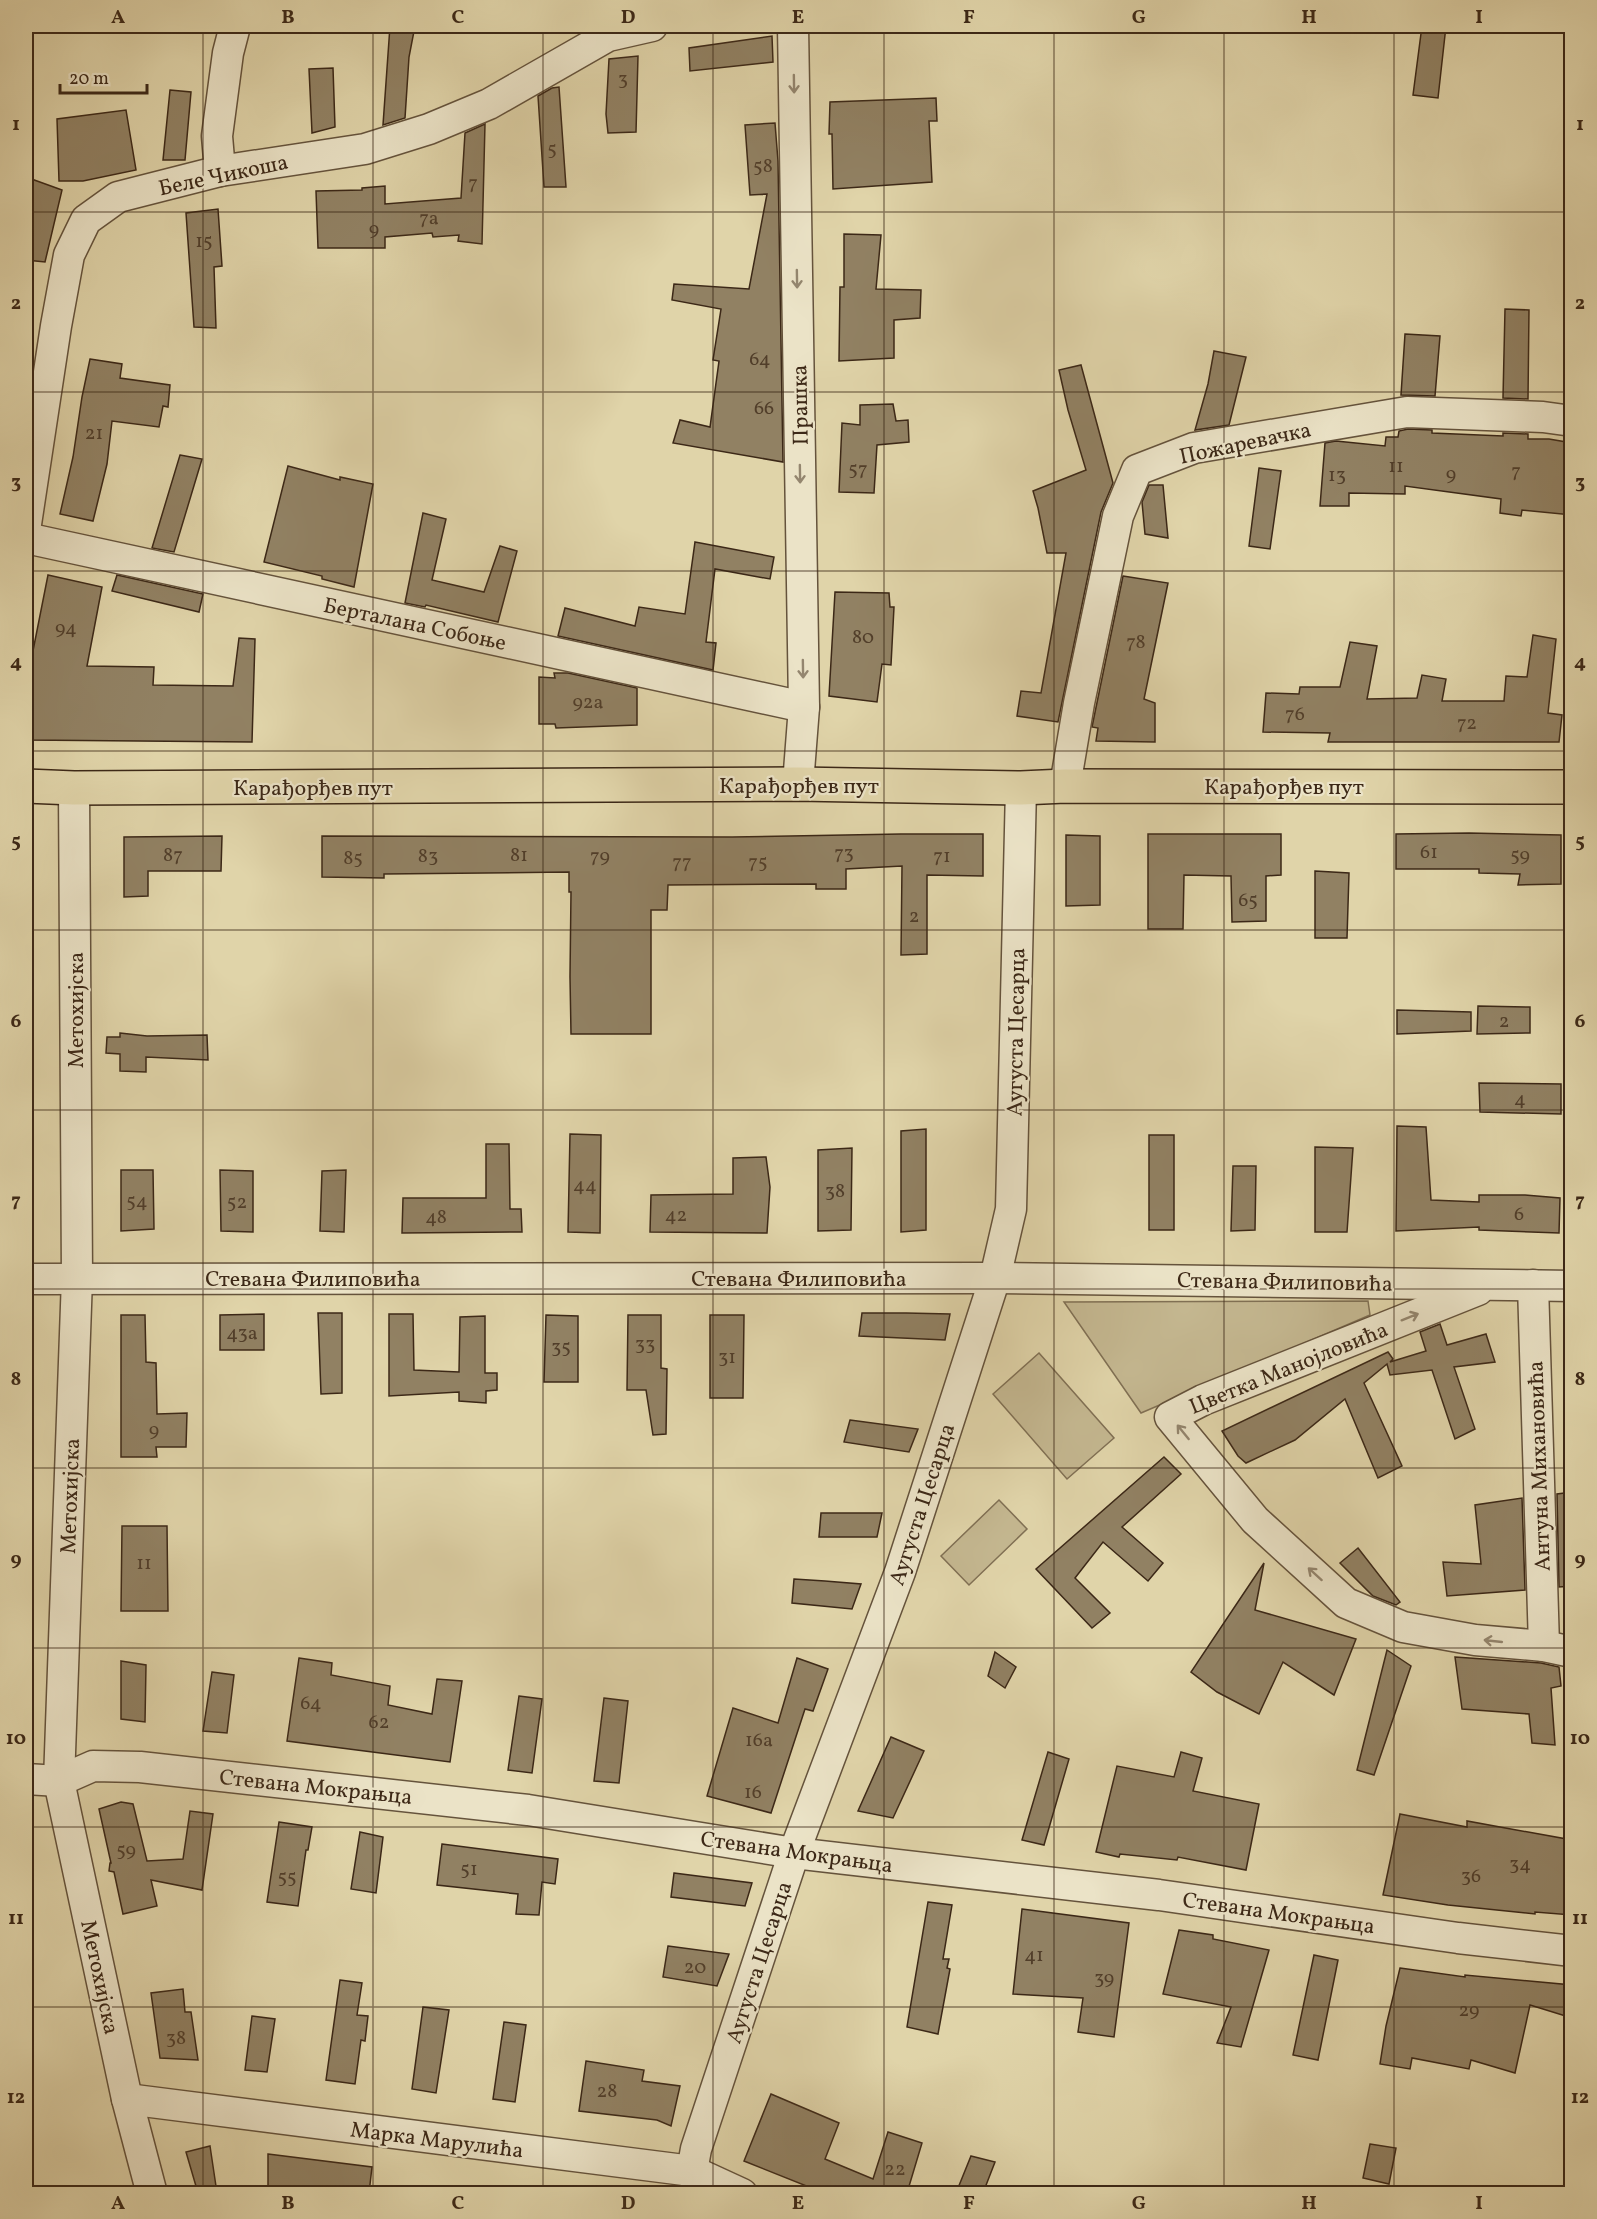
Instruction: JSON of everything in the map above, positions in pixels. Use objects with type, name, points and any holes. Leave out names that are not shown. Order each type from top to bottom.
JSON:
[{"type":"main road","name":"Карађорђев пут","points":[[26,786],[74,788],[798,784],[1021,788],[1065,786],[1572,787]]},
{"type":"street","points":[[220,171],[217,136],[228,53],[235,26]]},
{"type":"street","name":"Беле Чикоша","points":[[26,525],[69,255],[86,220],[118,197],[220,171],[365,149],[429,129],[489,104],[608,36],[652,26]]},
{"type":"street","name":"Прашка","points":[[793,26],[804,707],[798,784]]},
{"type":"street","name":"Пожаревачка","points":[[1065,786],[1079,703],[1118,516],[1137,470],[1194,448],[1407,412],[1543,417],[1572,421]]},
{"type":"street","name":"Берталана Собоње","points":[[26,538],[804,707]]},
{"type":"street","name":"Метохијска","points":[[74,788],[77,1278],[59,1781],[127,2099],[152,2193]]},
{"type":"street","name":"Аугуста Цесарца","points":[[696,2182],[696,2149],[794,1853],[900,1572],[995,1278],[1011,1209],[1021,788]]},
{"type":"street","name":"Стевана Филиповића","points":[[26,1279],[995,1278],[1572,1286]]},
{"type":"street","name":"Цветка Манојловића","points":[[1492,1284],[1203,1400],[1170,1417],[1255,1520],[1346,1602],[1402,1627],[1475,1640],[1558,1649]]},
{"type":"street","name":"Антуна Михановића","points":[[1533,1285],[1558,1649]]},
{"type":"street","name":"Стевана Мокрањца","points":[[26,1779],[59,1781],[93,1766],[140,1767],[528,1810],[794,1853],[1160,1895],[1458,1938],[1572,1951]]},
{"type":"street","name":"Марка Марулића","points":[[127,2099],[696,2182],[742,2193]]},
{"type":"shaded area","points":[[1368,1301],[1370,1315],[1141,1413],[1064,1302]]},
{"type":"shaded area","points":[[1039,1353],[1114,1438],[1067,1479],[993,1394]]},
{"type":"shaded area","points":[[999,1500],[1027,1529],[969,1585],[941,1556]]},
{"type":"building","points":[[390,26],[415,26],[409,57],[405,118],[383,125]]},
{"type":"building","points":[[1422,26],[1446,26],[1438,98],[1413,95]]},
{"type":"building","points":[[772,36],[773,62],[690,71],[689,48]]},
{"type":"building","points":[[638,56],[636,132],[608,133],[606,114],[609,59]]},
{"type":"building","points":[[333,68],[335,127],[312,133],[309,69]]},
{"type":"building","points":[[559,87],[566,187],[544,187],[538,96],[552,88]]},
{"type":"building","points":[[170,90],[191,92],[185,160],[163,160]]},
{"type":"building","points":[[936,98],[937,121],[929,121],[932,182],[833,189],[832,134],[829,134],[830,102]]},
{"type":"building","points":[[126,110],[136,170],[83,181],[59,181],[57,119]]},
{"type":"building","points":[[775,123],[778,161],[783,462],[673,443],[680,420],[710,427],[719,361],[713,360],[721,309],[672,300],[674,284],[749,289],[767,194],[750,195],[745,125]]},
{"type":"building","points":[[485,124],[482,244],[458,241],[459,235],[433,237],[432,233],[385,237],[385,248],[318,248],[316,191],[362,190],[362,188],[385,186],[385,204],[461,198],[465,133]]},
{"type":"building","points":[[26,177],[62,190],[45,262],[26,260]]},
{"type":"building","points":[[218,209],[222,266],[214,267],[216,328],[194,327],[186,213]]},
{"type":"building","points":[[844,234],[881,235],[876,289],[921,290],[920,318],[894,320],[894,358],[839,361],[840,287],[844,287]]},
{"type":"building","points":[[1505,309],[1529,310],[1528,399],[1503,398]]},
{"type":"building","points":[[1405,334],[1440,336],[1435,396],[1401,395]]},
{"type":"building","points":[[1214,351],[1246,357],[1229,425],[1195,430],[1208,384]]},
{"type":"building","points":[[90,359],[122,364],[120,378],[170,385],[168,407],[163,406],[159,427],[112,421],[107,464],[93,521],[60,514],[73,457]]},
{"type":"building","points":[[1081,365],[1113,483],[1101,512],[1058,722],[1017,716],[1021,691],[1041,693],[1066,553],[1047,553],[1033,491],[1086,470],[1059,370]]},
{"type":"building","points":[[893,404],[896,421],[908,420],[909,442],[877,445],[874,493],[839,492],[842,423],[860,425],[860,405]]},
{"type":"building","points":[[1432,430],[1432,433],[1503,436],[1503,433],[1528,434],[1528,439],[1549,439],[1572,443],[1572,515],[1522,510],[1521,516],[1500,513],[1501,499],[1405,486],[1405,494],[1349,493],[1349,506],[1320,506],[1325,443],[1336,441],[1385,446],[1386,437],[1398,437],[1399,431]]},
{"type":"building","points":[[180,455],[202,459],[174,552],[152,548]]},
{"type":"building","points":[[288,466],[340,480],[340,477],[373,484],[354,587],[322,579],[322,576],[264,562]]},
{"type":"building","points":[[1259,468],[1281,471],[1270,549],[1249,546]]},
{"type":"building","points":[[1149,485],[1163,485],[1168,538],[1145,534],[1142,502]]},
{"type":"building","points":[[423,513],[446,519],[432,580],[484,592],[500,546],[517,551],[498,622],[426,605],[425,607],[405,603]]},
{"type":"building","points":[[695,542],[774,557],[770,579],[715,569],[706,642],[716,643],[713,670],[558,636],[565,608],[635,626],[639,607],[685,614]]},
{"type":"building","points":[[48,575],[102,587],[87,666],[154,667],[153,685],[233,686],[239,638],[255,639],[252,742],[26,740],[26,686]]},
{"type":"building","points":[[117,575],[203,594],[199,612],[112,591]]},
{"type":"building","points":[[1123,576],[1168,583],[1144,699],[1155,703],[1155,742],[1096,741],[1098,728],[1092,727]]},
{"type":"building","points":[[835,592],[889,593],[890,607],[894,607],[891,665],[882,664],[877,702],[829,696]]},
{"type":"building","points":[[1533,635],[1556,639],[1548,713],[1562,715],[1559,742],[1328,742],[1330,733],[1263,732],[1266,693],[1299,694],[1300,687],[1340,687],[1350,642],[1377,646],[1367,699],[1417,698],[1422,675],[1446,679],[1442,701],[1504,701],[1506,676],[1527,677]]},
{"type":"building","points":[[554,673],[568,673],[637,688],[637,725],[556,728],[555,724],[539,724],[539,677],[555,678]]},
{"type":"building","points":[[983,834],[983,876],[927,875],[927,954],[901,955],[902,866],[846,869],[846,889],[816,889],[816,884],[668,885],[667,910],[651,910],[651,1034],[571,1034],[569,872],[384,874],[384,878],[322,877],[322,836],[732,837]]},
{"type":"building","points":[[1148,834],[1281,834],[1281,875],[1266,876],[1266,921],[1232,922],[1231,876],[1184,875],[1183,929],[1148,929]]},
{"type":"building","points":[[1396,834],[1561,835],[1561,884],[1518,885],[1520,874],[1479,873],[1479,869],[1396,869]]},
{"type":"building","points":[[1066,835],[1100,836],[1100,905],[1066,906]]},
{"type":"building","points":[[222,836],[221,871],[148,871],[148,896],[124,897],[124,837]]},
{"type":"building","points":[[1315,871],[1349,873],[1347,938],[1315,938]]},
{"type":"building","points":[[1478,1006],[1530,1007],[1530,1033],[1477,1034]]},
{"type":"building","points":[[1397,1010],[1471,1012],[1471,1031],[1397,1034]]},
{"type":"building","points":[[120,1033],[147,1036],[207,1035],[208,1060],[146,1057],[146,1072],[120,1071],[120,1054],[106,1053],[107,1037],[120,1037]]},
{"type":"building","points":[[1479,1083],[1561,1084],[1561,1114],[1480,1112]]},
{"type":"building","points":[[1397,1126],[1426,1127],[1431,1200],[1479,1202],[1479,1195],[1560,1198],[1559,1233],[1479,1230],[1479,1227],[1396,1231]]},
{"type":"building","points":[[926,1129],[926,1230],[901,1232],[901,1131]]},
{"type":"building","points":[[570,1134],[601,1135],[600,1233],[568,1232]]},
{"type":"building","points":[[1149,1135],[1174,1135],[1174,1230],[1149,1230]]},
{"type":"building","points":[[486,1144],[509,1144],[510,1209],[521,1209],[522,1232],[402,1233],[403,1198],[486,1198]]},
{"type":"building","points":[[1315,1147],[1353,1148],[1347,1232],[1315,1232]]},
{"type":"building","points":[[852,1148],[851,1230],[818,1231],[818,1150]]},
{"type":"building","points":[[766,1157],[770,1187],[767,1233],[650,1232],[651,1195],[733,1194],[733,1158]]},
{"type":"building","points":[[1233,1166],[1256,1166],[1255,1230],[1231,1231]]},
{"type":"building","points":[[121,1170],[153,1170],[154,1229],[121,1231]]},
{"type":"building","points":[[220,1170],[253,1171],[253,1232],[221,1231]]},
{"type":"building","points":[[346,1170],[344,1232],[320,1231],[322,1171]]},
{"type":"building","points":[[318,1313],[342,1313],[342,1393],[321,1394]]},
{"type":"building","points":[[862,1313],[950,1314],[945,1340],[859,1336]]},
{"type":"building","points":[[264,1314],[264,1350],[220,1350],[220,1315]]},
{"type":"building","points":[[389,1314],[413,1314],[414,1370],[459,1372],[460,1317],[485,1316],[485,1373],[497,1373],[497,1390],[486,1391],[486,1403],[459,1401],[459,1392],[389,1396]]},
{"type":"building","points":[[121,1315],[145,1315],[146,1362],[156,1363],[157,1414],[187,1413],[186,1447],[156,1447],[157,1457],[121,1457]]},
{"type":"building","points":[[546,1315],[578,1316],[578,1382],[544,1382]]},
{"type":"building","points":[[628,1315],[661,1315],[661,1368],[667,1369],[666,1434],[653,1435],[646,1390],[627,1390]]},
{"type":"building","points":[[710,1315],[744,1315],[743,1398],[710,1398]]},
{"type":"building","points":[[1440,1324],[1447,1345],[1486,1334],[1495,1362],[1454,1367],[1475,1429],[1455,1439],[1432,1370],[1390,1375],[1387,1364],[1364,1383],[1402,1466],[1378,1478],[1345,1399],[1295,1440],[1246,1463],[1238,1456],[1222,1431],[1388,1352],[1393,1359],[1390,1362],[1426,1351],[1420,1332]]},
{"type":"building","points":[[850,1420],[918,1429],[909,1452],[844,1442]]},
{"type":"building","points":[[1164,1457],[1181,1474],[1122,1527],[1163,1563],[1148,1581],[1103,1542],[1075,1578],[1110,1613],[1092,1628],[1036,1569]]},
{"type":"building","points":[[1572,1492],[1572,1586],[1559,1587],[1557,1494]]},
{"type":"building","points":[[1522,1498],[1525,1590],[1447,1596],[1443,1562],[1481,1564],[1475,1505]]},
{"type":"building","points":[[821,1513],[882,1513],[877,1537],[819,1537]]},
{"type":"building","points":[[122,1526],[167,1526],[168,1611],[121,1611]]},
{"type":"building","points":[[1358,1548],[1400,1602],[1396,1605],[1373,1596],[1340,1563]]},
{"type":"building","points":[[1264,1563],[1255,1610],[1356,1639],[1334,1695],[1283,1662],[1259,1714],[1217,1692],[1191,1672]]},
{"type":"building","points":[[794,1579],[861,1584],[852,1609],[792,1603]]},
{"type":"building","points":[[1387,1650],[1411,1666],[1374,1775],[1357,1770]]},
{"type":"building","points":[[995,1652],[1016,1667],[1005,1688],[988,1676]]},
{"type":"building","points":[[1455,1657],[1541,1663],[1559,1667],[1561,1686],[1551,1688],[1555,1745],[1532,1743],[1529,1714],[1462,1709]]},
{"type":"building","points":[[299,1658],[332,1663],[331,1675],[390,1686],[388,1705],[432,1714],[437,1679],[462,1681],[450,1762],[287,1741]]},
{"type":"building","points":[[797,1658],[828,1669],[813,1711],[805,1709],[771,1813],[707,1796],[733,1708],[778,1723]]},
{"type":"building","points":[[121,1661],[146,1665],[145,1722],[121,1719]]},
{"type":"building","points":[[212,1672],[234,1675],[227,1733],[203,1731]]},
{"type":"building","points":[[519,1696],[542,1699],[532,1773],[508,1770]]},
{"type":"building","points":[[604,1698],[628,1701],[619,1783],[594,1781]]},
{"type":"building","points":[[891,1737],[924,1751],[893,1818],[858,1811]]},
{"type":"building","points":[[1048,1752],[1069,1759],[1044,1845],[1022,1840]]},
{"type":"building","points":[[1181,1752],[1202,1758],[1193,1791],[1259,1804],[1246,1870],[1178,1857],[1177,1860],[1120,1854],[1119,1857],[1096,1852],[1117,1766],[1174,1777]]},
{"type":"building","points":[[121,1802],[133,1804],[147,1861],[183,1859],[190,1811],[213,1814],[202,1890],[151,1880],[157,1906],[123,1914],[114,1872],[109,1871],[111,1863],[99,1809]]},
{"type":"building","points":[[1400,1814],[1467,1827],[1467,1821],[1572,1840],[1572,1915],[1535,1912],[1535,1914],[1448,1905],[1383,1895]]},
{"type":"building","points":[[279,1822],[312,1827],[308,1850],[306,1850],[298,1906],[267,1902]]},
{"type":"building","points":[[360,1832],[383,1837],[376,1893],[351,1889]]},
{"type":"building","points":[[442,1844],[558,1859],[555,1884],[542,1882],[539,1915],[516,1914],[518,1894],[437,1885]]},
{"type":"building","points":[[674,1873],[752,1883],[745,1906],[671,1897]]},
{"type":"building","points":[[928,1902],[952,1905],[943,1959],[949,1959],[947,1968],[950,1969],[938,2034],[907,2027]]},
{"type":"building","points":[[1022,1909],[1129,1923],[1114,2037],[1078,2032],[1083,1998],[1013,1994]]},
{"type":"building","points":[[1179,1930],[1213,1935],[1213,1939],[1269,1950],[1241,2047],[1217,2043],[1231,2007],[1163,1994]]},
{"type":"building","points":[[668,1946],[729,1954],[717,1986],[663,1977]]},
{"type":"building","points":[[1314,1955],[1338,1960],[1318,2060],[1293,2055]]},
{"type":"building","points":[[1400,1968],[1465,1977],[1465,1975],[1572,1985],[1572,2018],[1530,2005],[1515,2073],[1471,2060],[1469,2069],[1412,2058],[1410,2069],[1380,2064],[1386,2026]]},
{"type":"building","points":[[340,1980],[362,1983],[357,2015],[368,2016],[365,2041],[361,2040],[355,2084],[326,2080]]},
{"type":"building","points":[[183,1989],[185,2012],[191,2012],[198,2060],[160,2058],[151,1993]]},
{"type":"building","points":[[423,2007],[449,2010],[436,2093],[412,2089]]},
{"type":"building","points":[[252,2016],[275,2019],[267,2072],[245,2070]]},
{"type":"building","points":[[504,2022],[526,2025],[515,2102],[493,2099]]},
{"type":"building","points":[[586,2061],[644,2070],[642,2081],[680,2086],[671,2126],[657,2120],[579,2111]]},
{"type":"building","points":[[771,2094],[839,2123],[825,2159],[873,2179],[888,2132],[922,2143],[907,2193],[824,2193],[744,2161]]},
{"type":"building","points":[[1370,2144],[1396,2148],[1389,2184],[1363,2178]]},
{"type":"building","points":[[210,2146],[217,2193],[198,2193],[186,2152]]},
{"type":"building","points":[[268,2154],[372,2167],[369,2193],[268,2193]]},
{"type":"building","points":[[971,2156],[995,2162],[983,2193],[956,2193]]}]
